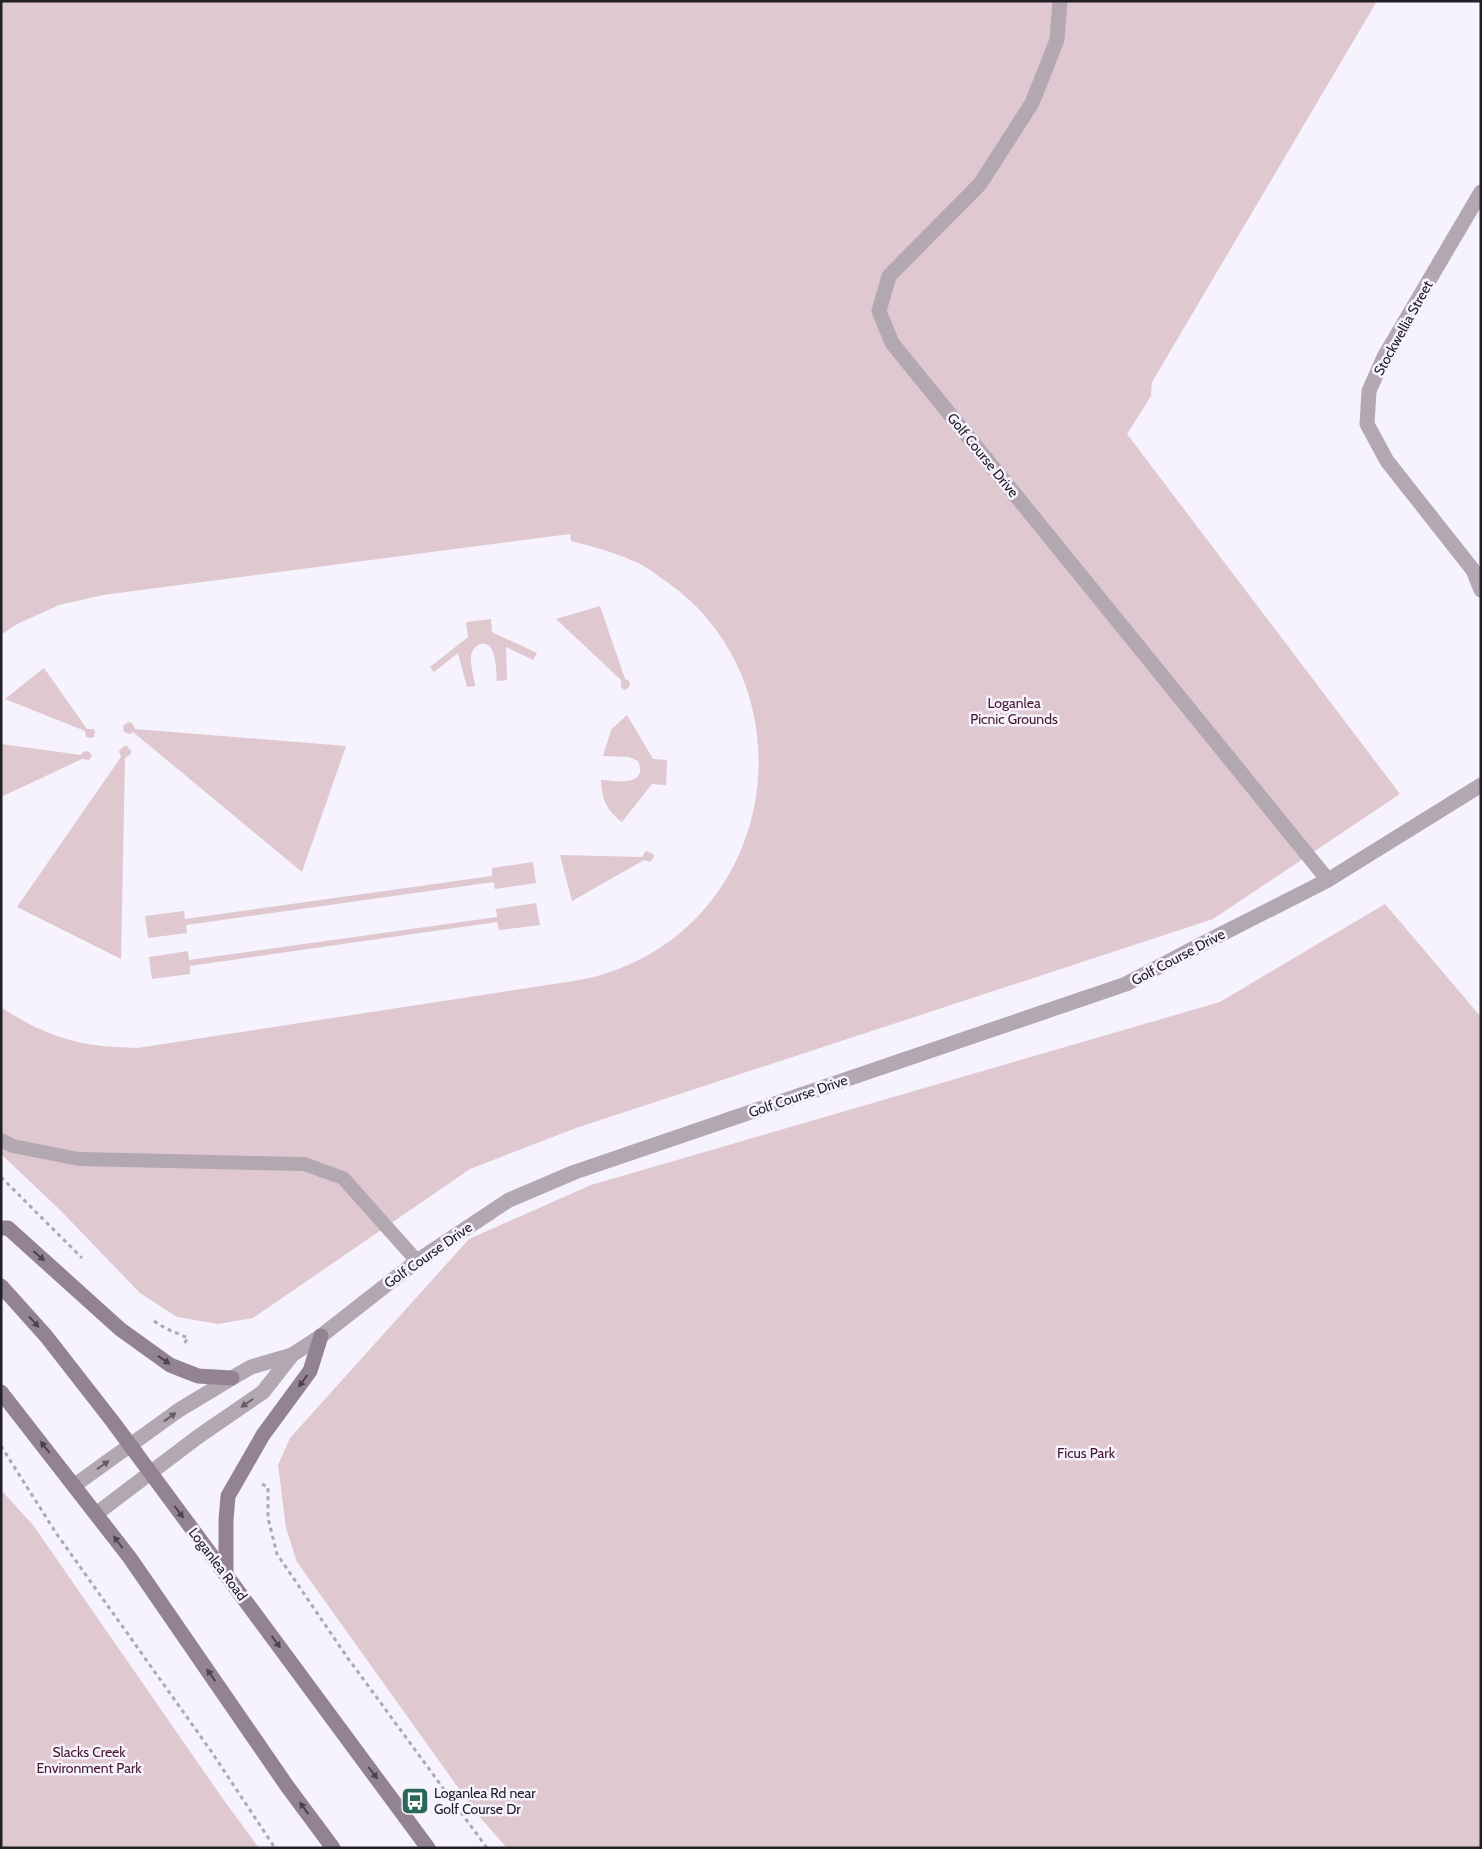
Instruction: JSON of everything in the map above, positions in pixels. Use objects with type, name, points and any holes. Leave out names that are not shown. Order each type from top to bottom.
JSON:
[{"type":"main road","points":[[1,1228],[8,1228],[120,1329],[170,1365],[198,1376],[232,1378]]},
{"type":"main road","name":"Loganlea Road","points":[[1,1286],[46,1336],[130,1446],[428,1848]]},
{"type":"main road","points":[[226,1575],[228,1496],[263,1435],[310,1371],[321,1336]]},
{"type":"main road","points":[[1,1392],[130,1558],[287,1786],[333,1848]]},
{"type":"street","name":"Golf Course Drive","points":[[1060,1],[1056,40],[1032,103],[980,184],[889,276],[879,311],[892,343],[1328,880]]},
{"type":"street","name":"Stockwellia Street","points":[[1481,192],[1384,357],[1369,391],[1367,424],[1386,461],[1473,570],[1481,590]]},
{"type":"street","name":"Golf Course Drive","points":[[75,1485],[179,1410],[251,1367],[292,1355],[321,1336],[417,1261],[508,1200],[567,1175],[1126,984],[1328,880],[1481,785]]},
{"type":"street","name":"Golf Course Drive","points":[[96,1514],[199,1436],[264,1392],[292,1355]]},
{"type":"lane","points":[[1,1140],[13,1146],[79,1159],[304,1164],[343,1178],[417,1261]]},
{"type":"path","points":[[1,1446],[56,1533],[211,1751],[275,1848]]},
{"type":"path","points":[[242,1473],[268,1487],[268,1518],[277,1554],[347,1658],[487,1848]]},
{"type":"green space","name":"Loganlea Picnic Grounds","points":[[1,1],[1377,1],[1152,382],[1151,396],[1127,434],[1400,794],[1213,919],[576,1128],[470,1169],[253,1318],[218,1324],[177,1317],[140,1293],[60,1210],[1,1154],[1,1007],[34,1026],[70,1040],[99,1046],[137,1048],[595,977],[622,968],[658,949],[674,938],[712,900],[738,856],[754,808],[759,758],[752,708],[735,660],[706,618],[667,582],[645,567],[616,554],[571,541],[570,534],[103,595],[59,605],[17,624],[1,635]]},
{"type":"green space","points":[[600,606],[625,679],[629,681],[630,685],[624,690],[621,687],[621,680],[556,619]]},
{"type":"green space","points":[[491,619],[492,632],[537,653],[533,660],[506,647],[507,680],[497,681],[496,663],[492,650],[484,644],[478,645],[471,655],[475,686],[467,687],[458,653],[434,672],[430,667],[468,637],[466,622]]},
{"type":"green space","points":[[44,668],[87,729],[95,731],[94,737],[86,737],[85,731],[5,699]]},
{"type":"green space","points":[[627,715],[653,759],[667,760],[666,785],[652,784],[622,822],[606,804],[602,793],[601,780],[629,781],[639,775],[638,761],[629,757],[603,756],[611,730]]},
{"type":"green space","points":[[128,722],[132,723],[135,729],[346,746],[302,872],[133,732],[130,734],[124,732],[123,726]]},
{"type":"green space","points":[[1,744],[81,755],[83,752],[88,751],[92,755],[89,760],[82,759],[1,797]]},
{"type":"green space","points":[[124,746],[127,746],[131,751],[130,755],[125,758],[121,959],[17,907],[121,757],[119,751]]},
{"type":"green space","points":[[646,851],[653,854],[654,857],[650,862],[644,860],[572,901],[560,855],[642,857]]},
{"type":"green space","points":[[533,862],[536,883],[495,889],[494,882],[186,925],[187,933],[148,938],[145,916],[184,911],[185,919],[492,876],[492,868]]},
{"type":"green space","points":[[536,903],[540,925],[499,930],[497,922],[190,966],[190,974],[152,979],[149,957],[188,951],[189,960],[497,917],[496,909]]},
{"type":"green space","name":"Ficus Park","points":[[1385,904],[1481,1017],[1481,1848],[507,1848],[477,1814],[297,1562],[286,1528],[278,1465],[290,1438],[469,1239],[591,1185],[1220,1002]]},
{"type":"green space","name":"Slacks Creek Environment Park","points":[[1,1490],[33,1525],[259,1848],[1,1848]]},
{"type":"place","name":"Loganlea Rd near Golf Course Dr","points":[[415,1801]]}]
